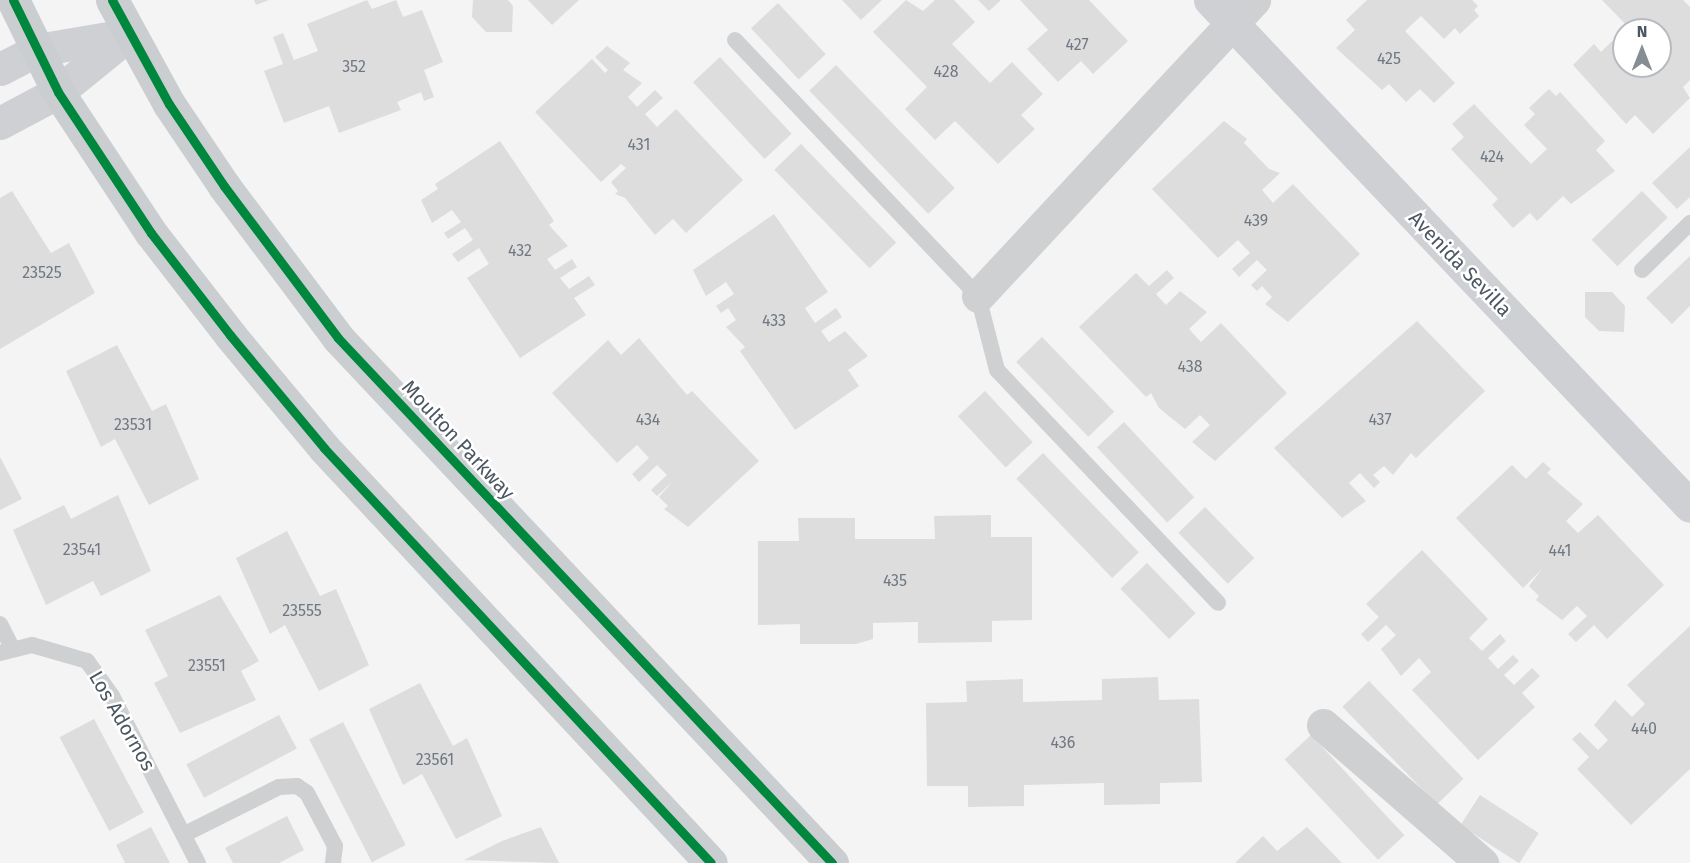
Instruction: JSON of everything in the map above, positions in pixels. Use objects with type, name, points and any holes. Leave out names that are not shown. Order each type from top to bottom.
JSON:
[{"type":"main road","points":[[13,0],[58,92],[151,233],[324,448],[711,863]]},
{"type":"main road","name":"Moulton Parkway","points":[[112,0],[128,35],[224,186],[338,338],[832,863]]},
{"type":"street","points":[[978,296],[1220,11],[1254,0]]},
{"type":"street","name":"Avenida Sevilla","points":[[1220,11],[1690,506]]},
{"type":"street","points":[[0,69],[37,50],[128,35]]},
{"type":"street","points":[[0,123],[58,92],[128,35]]},
{"type":"street","points":[[1323,725],[1482,863]]},
{"type":"lane","points":[[735,40],[978,296],[997,370],[1218,603]]},
{"type":"lane","points":[[1642,270],[1690,223]]},
{"type":"lane","points":[[0,624],[6,651]]},
{"type":"lane","name":"Los Adornos","points":[[6,651],[53,647],[87,662],[112,696],[198,863]]},
{"type":"lane","points":[[185,834],[279,787],[297,786],[307,794],[335,846],[333,863]]},
{"type":"building","points":[[254,0],[269,0],[256,5]]},
{"type":"building","points":[[367,0],[372,9],[396,0],[403,17],[422,10],[443,62],[424,70],[434,97],[424,101],[421,92],[397,102],[401,110],[339,133],[329,106],[284,123],[264,71],[283,64],[273,37],[283,33],[294,60],[318,51],[307,24]]},
{"type":"building","points":[[473,0],[508,0],[513,6],[512,32],[486,32],[472,17]]},
{"type":"building","points":[[528,0],[579,0],[552,25]]},
{"type":"building","points":[[842,0],[882,0],[861,20]]},
{"type":"building","points":[[906,0],[923,11],[935,0],[954,0],[975,22],[952,44],[990,83],[1012,62],[1043,94],[1021,115],[1035,129],[998,164],[955,121],[935,140],[905,109],[927,87],[873,32]]},
{"type":"building","points":[[978,0],[1001,0],[989,11]]},
{"type":"building","points":[[1020,0],[1089,0],[1128,41],[1093,74],[1081,61],[1058,82],[1027,49],[1048,30]]},
{"type":"building","points":[[1367,0],[1472,0],[1478,6],[1474,10],[1479,16],[1460,34],[1455,28],[1444,39],[1421,16],[1405,31],[1455,83],[1434,103],[1420,89],[1406,102],[1389,84],[1382,90],[1336,48],[1355,30],[1346,20]]},
{"type":"building","points":[[1602,0],[1683,0],[1690,7],[1690,80],[1683,87],[1690,98],[1653,134],[1635,115],[1626,124],[1573,65],[1594,44],[1601,52],[1612,41],[1612,78],[1672,78],[1672,18],[1619,18]]},
{"type":"building","points":[[778,3],[826,54],[799,79],[751,28]]},
{"type":"building","points":[[607,46],[630,63],[623,70],[642,83],[628,97],[637,107],[655,90],[663,98],[645,114],[657,127],[676,109],[743,180],[686,233],[673,219],[655,235],[625,198],[615,194],[618,191],[611,182],[626,168],[621,164],[601,182],[535,112],[592,59],[605,73],[608,70],[595,57]]},
{"type":"building","points":[[720,57],[792,134],[765,159],[693,82]]},
{"type":"building","points":[[836,65],[955,188],[928,214],[809,91]]},
{"type":"building","points":[[1549,89],[1556,96],[1560,92],[1605,141],[1596,150],[1615,171],[1571,204],[1563,196],[1537,221],[1530,213],[1513,228],[1492,205],[1498,199],[1451,149],[1464,137],[1452,124],[1474,104],[1531,164],[1547,149],[1524,125],[1535,114],[1529,108]]},
{"type":"building","points":[[1224,121],[1247,139],[1244,143],[1269,169],[1280,173],[1262,190],[1273,203],[1293,184],[1360,254],[1288,322],[1265,304],[1272,297],[1262,286],[1257,291],[1251,285],[1267,270],[1257,260],[1239,277],[1232,269],[1250,253],[1238,240],[1218,258],[1152,189]]},
{"type":"building","points":[[500,141],[554,221],[549,225],[568,246],[547,259],[555,270],[572,259],[577,267],[560,278],[569,289],[589,276],[595,285],[574,298],[586,315],[520,358],[467,278],[489,264],[479,248],[458,262],[452,254],[473,240],[465,228],[448,239],[444,233],[461,222],[452,210],[432,223],[421,200],[438,189],[435,184]]},
{"type":"building","points":[[801,144],[896,243],[870,268],[774,170]]},
{"type":"building","points":[[1690,147],[1690,197],[1677,209],[1652,183]]},
{"type":"building","points":[[12,191],[51,253],[69,243],[95,293],[0,349],[0,198]]},
{"type":"building","points":[[1642,191],[1668,218],[1617,266],[1592,240]]},
{"type":"building","points":[[774,214],[828,292],[805,308],[815,323],[836,308],[842,317],[821,331],[829,342],[845,331],[868,356],[848,370],[859,386],[795,430],[740,351],[745,347],[726,327],[736,320],[728,308],[721,313],[716,306],[734,294],[726,282],[706,296],[693,270]]},
{"type":"building","points":[[1690,256],[1690,306],[1672,324],[1646,298]]},
{"type":"building","points":[[1167,270],[1174,278],[1156,294],[1166,305],[1180,291],[1207,312],[1189,329],[1201,342],[1221,323],[1287,393],[1215,461],[1192,442],[1210,425],[1200,415],[1185,429],[1159,408],[1151,393],[1146,397],[1079,327],[1136,273],[1149,286]]},
{"type":"building","points":[[1585,292],[1612,292],[1625,306],[1624,332],[1599,331],[1585,317]]},
{"type":"building","points":[[1417,321],[1485,391],[1416,458],[1411,453],[1393,475],[1384,466],[1373,475],[1380,482],[1374,488],[1360,473],[1349,483],[1366,501],[1342,518],[1274,448]]},
{"type":"building","points":[[1042,337],[1114,412],[1088,437],[1016,362]]},
{"type":"building","points":[[639,338],[687,395],[692,391],[759,461],[688,527],[664,509],[668,506],[659,497],[672,482],[657,496],[651,490],[667,475],[657,465],[639,482],[632,474],[649,458],[637,445],[617,463],[552,393],[608,340],[621,355]]},
{"type":"building","points":[[117,345],[152,411],[166,404],[199,479],[149,505],[115,439],[101,447],[66,371]]},
{"type":"building","points":[[985,391],[1033,442],[1006,467],[958,416]]},
{"type":"building","points":[[1124,422],[1194,497],[1167,523],[1097,447]]},
{"type":"building","points":[[1043,453],[1139,552],[1112,578],[1016,479]]},
{"type":"building","points":[[0,457],[22,499],[0,510]]},
{"type":"building","points":[[1543,462],[1551,469],[1547,473],[1583,504],[1566,521],[1578,533],[1598,515],[1664,585],[1607,639],[1594,625],[1576,642],[1568,634],[1587,616],[1577,606],[1562,620],[1536,600],[1539,596],[1529,586],[1542,569],[1523,588],[1456,518],[1512,465],[1526,479]]},
{"type":"building","points":[[118,495],[151,571],[101,596],[93,581],[46,605],[13,530],[64,505],[71,519]]},
{"type":"building","points":[[1205,507],[1254,558],[1228,584],[1178,533]]},
{"type":"building","points":[[991,515],[991,537],[1032,537],[1032,620],[992,621],[992,642],[918,643],[918,622],[873,623],[873,639],[856,644],[800,644],[800,624],[758,625],[758,541],[799,541],[798,518],[855,518],[855,539],[935,539],[934,516]]},
{"type":"building","points":[[287,531],[320,596],[336,589],[369,665],[319,691],[285,625],[270,634],[236,558]]},
{"type":"building","points":[[1422,550],[1488,619],[1469,638],[1482,651],[1500,634],[1506,641],[1488,658],[1498,669],[1513,655],[1519,661],[1504,675],[1514,685],[1532,668],[1540,676],[1522,693],[1535,707],[1478,760],[1412,690],[1431,672],[1419,658],[1401,676],[1381,649],[1396,635],[1386,625],[1368,642],[1361,634],[1379,617],[1366,604]]},
{"type":"building","points":[[1147,563],[1196,613],[1169,639],[1120,589]]},
{"type":"building","points":[[220,595],[259,661],[241,671],[256,700],[180,733],[154,683],[168,676],[145,630]]},
{"type":"building","points":[[1690,626],[1690,769],[1631,825],[1577,769],[1589,757],[1572,739],[1580,732],[1598,750],[1608,740],[1594,725],[1615,700],[1632,717],[1645,704],[1627,685]]},
{"type":"building","points":[[1158,677],[1159,700],[1199,699],[1202,782],[1160,783],[1160,804],[1104,805],[1104,783],[1024,785],[1024,806],[968,807],[968,786],[927,786],[926,703],[967,702],[966,681],[1023,679],[1023,702],[1102,700],[1102,679]]},
{"type":"building","points":[[1369,681],[1463,779],[1437,805],[1342,707]]},
{"type":"building","points":[[420,683],[453,746],[467,738],[502,816],[456,839],[422,774],[403,785],[369,709]]},
{"type":"building","points":[[279,715],[297,749],[204,798],[186,764]]},
{"type":"building","points":[[94,719],[144,813],[109,831],[60,737]]},
{"type":"building","points":[[343,722],[406,845],[372,862],[309,739]]},
{"type":"building","points":[[1311,735],[1404,835],[1378,860],[1285,760]]},
{"type":"building","points":[[1480,795],[1539,833],[1519,863],[1460,825]]},
{"type":"building","points":[[287,816],[304,850],[279,863],[233,863],[225,848]]},
{"type":"building","points":[[151,827],[170,863],[125,863],[116,845]]},
{"type":"building","points":[[541,827],[559,863],[464,860],[502,841]]},
{"type":"building","points":[[1307,827],[1342,863],[1235,863],[1263,836],[1277,851]]},
{"type":"cycle path","points":[[13,0],[58,92],[151,233],[230,335],[324,448],[711,863]]},
{"type":"cycle path","points":[[112,0],[169,104],[224,186],[338,338],[832,863]]}]
